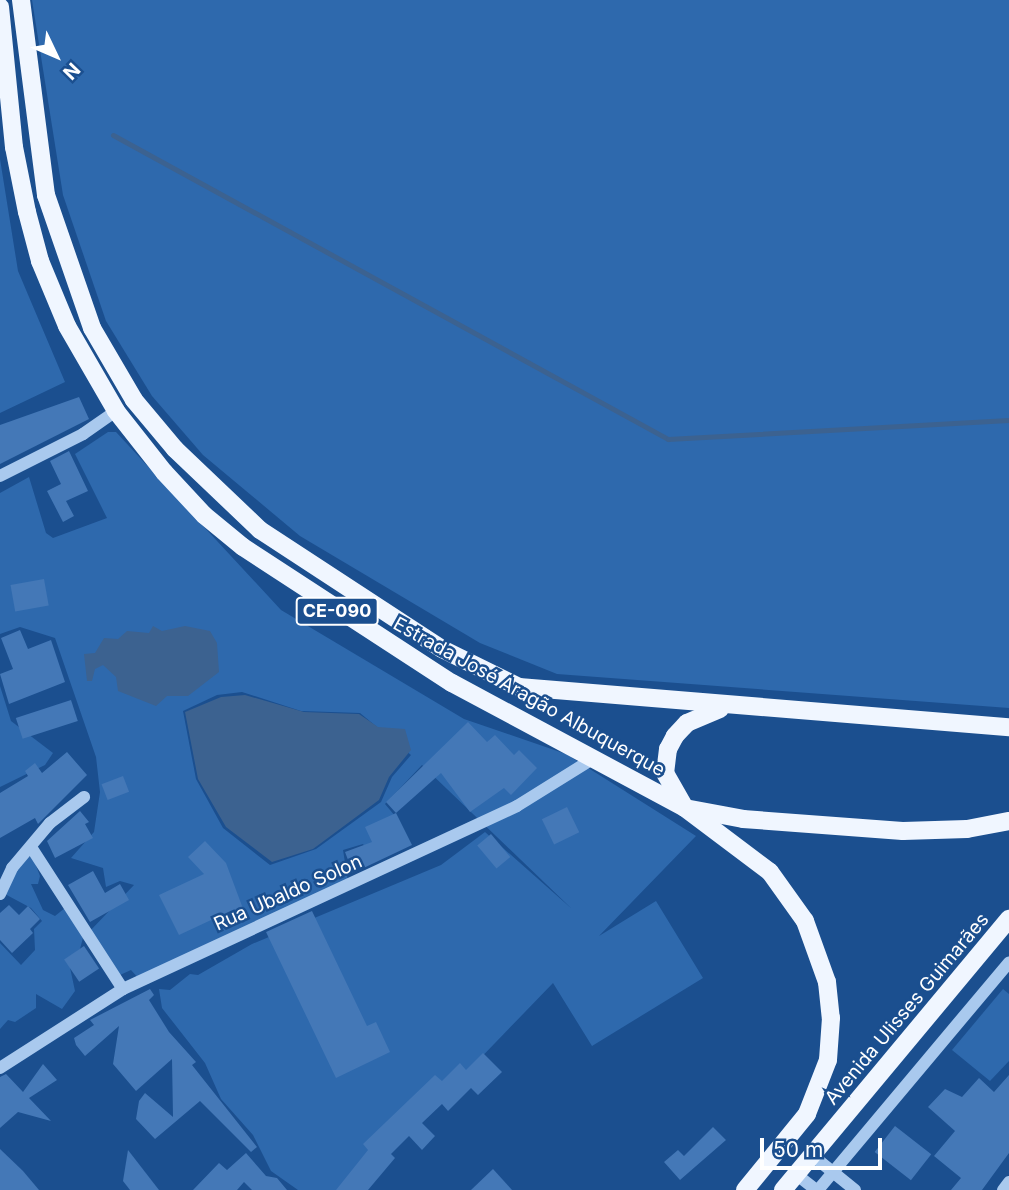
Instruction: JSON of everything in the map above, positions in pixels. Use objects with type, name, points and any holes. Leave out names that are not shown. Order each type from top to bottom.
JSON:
[{"type":"main road","name":"Estrada José Aragão Albuquerque","points":[[21,0],[40,164],[76,288],[92,328],[134,400],[197,473],[290,552],[494,678],[536,692],[1007,728]]},
{"type":"main road","name":"Estrada José Aragão Albuquerque","points":[[0,7],[14,147],[40,261],[82,355],[116,411],[204,515],[243,547],[452,682],[685,808],[743,819],[903,831],[967,829],[1009,821]]},
{"type":"main road","points":[[685,808],[666,773],[668,749],[687,723],[726,706]]},
{"type":"main road","name":"Avenida Ulisses Guimarães","points":[[685,808],[770,872],[804,921],[827,982],[831,1018],[821,1086],[807,1114],[746,1190]]},
{"type":"main road","name":"Avenida Ulisses Guimarães","points":[[783,1190],[1009,919]]},
{"type":"street","points":[[0,475],[83,434],[116,411]]},
{"type":"street","name":"Rua Ubaldo Solon","points":[[0,1068],[123,989],[517,806],[594,758]]},
{"type":"street","points":[[0,894],[12,868],[50,823],[84,797]]},
{"type":"street","points":[[31,847],[123,989]]},
{"type":"street","points":[[797,1175],[817,1190],[1009,962]]},
{"type":"street","points":[[813,1156],[855,1190]]},
{"type":"street","points":[[1003,1190],[1009,1182]]},
{"type":"shaded area","points":[[32,0],[1009,0],[1009,708],[557,674],[480,643],[300,536],[203,455],[152,396],[106,321],[63,195]]},
{"type":"shaded area","points":[[0,159],[18,271],[65,382],[0,413]]},
{"type":"shaded area","points":[[108,432],[116,432],[281,610],[464,719],[566,754],[696,836],[599,936],[656,901],[703,978],[592,1046],[553,983],[353,1190],[298,1190],[271,1171],[253,1135],[221,1099],[205,1063],[162,1008],[159,989],[170,990],[190,974],[198,975],[252,944],[441,865],[485,832],[572,909],[422,765],[385,804],[400,822],[369,855],[363,844],[343,850],[348,881],[139,979],[131,970],[120,975],[89,932],[134,885],[120,881],[106,887],[103,868],[71,858],[94,832],[100,792],[96,757],[55,638],[20,627],[0,634],[0,493],[29,477],[46,533],[53,538],[107,518],[75,454]],"holes":[[[242,692],[301,711],[360,713],[411,755],[392,777],[381,802],[316,849],[270,865],[223,828],[196,779],[183,711],[217,695]]]},
{"type":"shaded area","points":[[153,626],[162,631],[185,626],[210,631],[217,643],[219,672],[188,696],[167,696],[156,706],[118,691],[116,677],[103,665],[95,669],[92,681],[87,681],[84,654],[95,653],[104,638],[118,639],[127,631],[149,633]]},
{"type":"shaded area","points":[[0,686],[11,721],[53,753],[45,765],[0,787]]},
{"type":"shaded area","points":[[245,695],[304,712],[359,714],[378,727],[405,729],[411,750],[389,777],[379,800],[313,849],[272,862],[226,827],[198,779],[185,712],[221,697]]},
{"type":"shaded area","points":[[32,855],[40,876],[38,884],[31,884],[43,910],[55,916],[65,908],[84,934],[80,949],[68,958],[75,991],[62,1009],[36,994],[36,1008],[15,1022],[8,1020],[0,1029],[0,943],[21,965],[35,950],[34,929],[42,921],[31,908],[3,893],[21,863]]},
{"type":"shaded area","points":[[1003,989],[1009,994],[1009,1061],[990,1081],[952,1050]]},
{"type":"building","points":[[79,397],[89,419],[0,464],[0,425]]},
{"type":"building","points":[[69,451],[88,491],[66,501],[74,516],[63,522],[47,491],[61,484],[50,461]]},
{"type":"building","points":[[44,579],[49,606],[15,611],[11,585]]},
{"type":"building","points":[[20,630],[28,649],[51,640],[65,682],[9,704],[0,674],[13,669],[1,638]]},
{"type":"building","points":[[71,700],[78,721],[23,739],[16,718]]},
{"type":"building","points":[[468,722],[487,742],[495,735],[514,755],[519,750],[537,768],[511,795],[504,788],[470,812],[441,773],[396,813],[386,802]]},
{"type":"building","points":[[67,752],[87,775],[38,824],[35,818],[0,838],[0,793],[28,776],[25,771],[35,763],[42,773]]},
{"type":"building","points":[[123,776],[129,792],[108,800],[102,784]]},
{"type":"building","points":[[567,807],[579,832],[554,844],[542,819]]},
{"type":"building","points":[[80,811],[89,822],[85,824],[93,838],[55,858],[47,841]]},
{"type":"building","points":[[396,813],[412,845],[353,873],[345,852],[372,842],[365,827]]},
{"type":"building","points":[[491,834],[510,857],[496,869],[477,846]]},
{"type":"building","points":[[205,841],[226,863],[245,914],[228,922],[224,914],[179,935],[159,895],[204,874],[188,857]]},
{"type":"building","points":[[93,871],[105,893],[120,884],[129,900],[90,922],[68,885]]},
{"type":"building","points":[[9,905],[19,915],[28,906],[40,919],[30,929],[33,933],[12,953],[0,940],[0,913]]},
{"type":"building","points":[[312,911],[367,1026],[376,1022],[390,1052],[336,1078],[266,932]]},
{"type":"building","points":[[84,946],[99,968],[79,982],[64,959]]},
{"type":"building","points":[[150,989],[154,995],[149,1000],[169,1032],[196,1062],[192,1065],[257,1147],[251,1152],[200,1101],[155,1139],[136,1119],[139,1101],[145,1093],[173,1117],[172,1059],[136,1091],[113,1064],[119,1026],[85,1056],[76,1045],[74,1038],[94,1025],[90,1020]]},
{"type":"building","points":[[483,1053],[502,1072],[478,1095],[471,1088],[448,1111],[442,1104],[422,1123],[435,1136],[422,1150],[409,1136],[391,1154],[395,1158],[368,1190],[336,1190],[368,1150],[363,1144],[435,1075],[442,1081],[460,1063],[466,1070]]},
{"type":"building","points":[[43,1064],[57,1080],[29,1098],[51,1121],[18,1112],[0,1128],[0,1077],[6,1074],[23,1092]]},
{"type":"building","points":[[1009,1075],[1009,1153],[982,1190],[951,1190],[961,1178],[934,1156],[955,1131],[928,1107],[945,1089],[962,1097],[979,1078],[994,1092]]},
{"type":"building","points":[[895,1126],[931,1154],[911,1180],[875,1152]]},
{"type":"building","points":[[713,1127],[726,1140],[680,1180],[664,1162],[678,1150],[684,1156]]},
{"type":"building","points":[[0,1149],[23,1171],[39,1190],[0,1190]]},
{"type":"building","points":[[128,1150],[159,1190],[130,1190],[123,1181]]},
{"type":"building","points":[[246,1153],[266,1176],[277,1178],[287,1190],[252,1190],[244,1182],[237,1190],[193,1190],[219,1163],[227,1170]]},
{"type":"building","points":[[493,1169],[512,1190],[471,1190]]},
{"type":"waterway","points":[[113,135],[668,439],[1009,420]]}]
